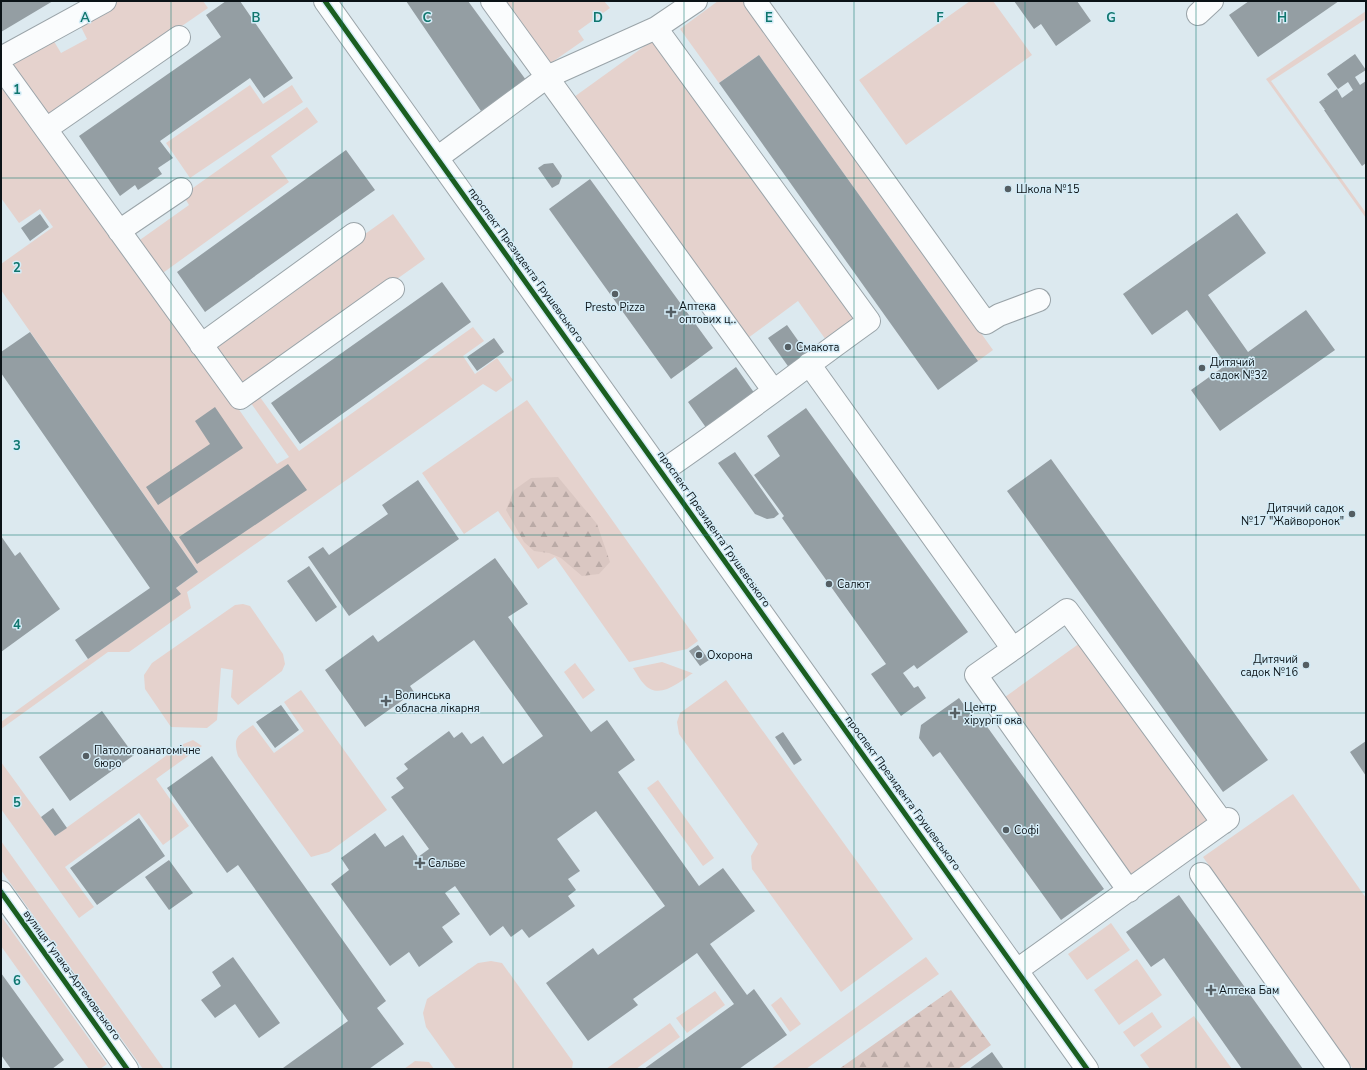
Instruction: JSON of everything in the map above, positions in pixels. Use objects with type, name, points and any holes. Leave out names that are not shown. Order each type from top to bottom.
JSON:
[{"type":"street","points":[[1,58],[105,1]]},
{"type":"street","name":"проспект Президента Грушевського","points":[[325,1],[1087,1069]]},
{"type":"street","points":[[492,1],[773,390]]},
{"type":"street","points":[[437,158],[547,77],[656,28],[696,1]]},
{"type":"street","points":[[756,1],[986,323],[999,315],[1039,300]]},
{"type":"street","points":[[656,28],[869,321],[773,390],[703,444],[661,472]]},
{"type":"street","points":[[46,129],[179,37]]},
{"type":"street","points":[[1,67],[240,398],[393,289]]},
{"type":"street","points":[[119,231],[181,189]]},
{"type":"street","points":[[201,345],[354,234]]},
{"type":"street","points":[[809,364],[1013,649]]},
{"type":"street","points":[[1017,970],[1129,891],[1225,821],[1067,610],[976,676],[1129,891]]},
{"type":"street","points":[[1201,874],[1339,1069]]},
{"type":"street","name":"вулиця Гулака-Артемовського","points":[[1,892],[123,1068]]},
{"type":"shaded area","points":[[119,1],[203,1],[208,8],[47,119],[8,63],[52,38],[61,53],[87,39],[79,23]]},
{"type":"shaded area","points":[[503,1],[604,1],[610,8],[578,31],[584,40],[548,65]]},
{"type":"shaded area","points":[[718,1],[744,1],[993,350],[978,361],[759,55],[719,83],[680,29]]},
{"type":"shaded area","points":[[970,1],[993,1],[1032,55],[906,145],[859,80]]},
{"type":"shaded area","points":[[1366,11],[1366,19],[1271,81],[1366,213],[1366,218],[1266,79]]},
{"type":"shaded area","points":[[653,40],[854,319],[826,340],[798,301],[748,338],[574,97]]},
{"type":"shaded area","points":[[1,79],[277,464],[289,457],[248,399],[257,393],[299,451],[473,327],[484,341],[463,356],[475,374],[497,358],[513,380],[496,392],[483,384],[187,592],[191,608],[129,652],[108,652],[1,729],[1,722],[180,594],[176,588],[198,572],[1,290],[1,264],[53,227],[40,209],[19,223],[1,198]]},
{"type":"shaded area","points":[[250,85],[263,104],[292,85],[303,102],[190,178],[166,143]]},
{"type":"shaded area","points":[[307,107],[318,122],[271,156],[289,182],[160,275],[137,242],[189,205],[183,195]]},
{"type":"shaded area","points":[[393,214],[425,259],[241,390],[210,345]]},
{"type":"shaded area","points":[[527,400],[698,641],[687,649],[629,662],[555,557],[538,569],[498,511],[464,534],[422,473]]},
{"type":"shaded area","points":[[243,604],[250,606],[283,654],[285,664],[282,671],[238,705],[231,697],[233,670],[221,668],[217,720],[207,728],[171,727],[145,689],[144,675],[152,663],[235,605]]},
{"type":"shaded area","points":[[1087,638],[1215,818],[1133,877],[1005,697]]},
{"type":"shaded area","points":[[662,662],[693,673],[669,688],[656,691],[650,689],[644,684],[633,668]]},
{"type":"shaded area","points":[[575,663],[595,690],[583,699],[564,672]]},
{"type":"shaded area","points":[[726,680],[913,939],[841,992],[752,869],[751,856],[758,844],[679,734],[677,722],[680,713]]},
{"type":"shaded area","points":[[301,690],[387,810],[329,852],[311,857],[238,756],[236,749],[236,740],[238,737],[253,725],[274,753],[304,731],[284,702]]},
{"type":"shaded area","points":[[193,740],[202,746],[156,779],[189,826],[163,845],[139,813],[65,867],[94,907],[79,918],[1,809],[1,762],[55,836],[181,745]]},
{"type":"shaded area","points":[[658,780],[714,858],[703,866],[647,788]]},
{"type":"shaded area","points":[[1293,794],[1366,898],[1366,1069],[1353,1069],[1203,857]]},
{"type":"shaded area","points":[[1,841],[164,1069],[143,1069],[1,870]]},
{"type":"shaded area","points":[[1,916],[107,1064],[100,1069],[89,1069],[1,946]]},
{"type":"shaded area","points":[[1111,923],[1130,950],[1087,980],[1068,954]]},
{"type":"shaded area","points":[[926,957],[939,974],[806,1069],[771,1069]]},
{"type":"shaded area","points":[[1137,959],[1162,995],[1119,1025],[1094,990]]},
{"type":"shaded area","points":[[491,961],[502,963],[573,1062],[572,1069],[456,1069],[426,1027],[423,1013],[427,999],[478,963]]},
{"type":"shaded area","points":[[715,991],[725,1005],[687,1033],[676,1018]]},
{"type":"shaded area","points":[[781,997],[801,1024],[790,1032],[771,1005]]},
{"type":"shaded area","points":[[1152,1012],[1162,1027],[1134,1047],[1123,1032]]},
{"type":"shaded area","points":[[1194,1016],[1232,1069],[1150,1069],[1140,1055]]},
{"type":"shaded area","points":[[670,1023],[680,1037],[636,1069],[606,1069]]},
{"type":"shaded area","points":[[415,1061],[429,1062],[434,1069],[404,1069]]},
{"type":"green space","points":[[558,477],[597,524],[610,562],[599,574],[582,576],[561,558],[549,553],[534,551],[524,542],[506,510],[514,490],[531,478]]},
{"type":"green space","points":[[951,990],[991,1045],[958,1069],[839,1069]]},
{"type":"building","points":[[1,1],[53,1],[1,32]]},
{"type":"building","points":[[226,1],[240,1],[293,78],[264,98],[250,78],[160,141],[173,158],[158,168],[162,174],[138,190],[135,185],[120,196],[79,136],[221,37],[206,15]]},
{"type":"building","points":[[406,1],[468,1],[526,80],[481,111]]},
{"type":"building","points":[[1014,1],[1077,1],[1091,21],[1056,46],[1041,24],[1034,29]]},
{"type":"building","points":[[1249,1],[1339,1],[1258,57],[1229,15]]},
{"type":"building","points":[[1355,54],[1366,70],[1355,77],[1360,85],[1366,81],[1366,163],[1362,166],[1319,102],[1337,89],[1342,98],[1353,90],[1348,82],[1338,89],[1327,74]]},
{"type":"building","points":[[759,55],[978,361],[938,390],[719,83]]},
{"type":"building","points":[[346,150],[375,190],[205,312],[177,272]]},
{"type":"building","points":[[553,163],[562,176],[559,184],[552,188],[538,168],[544,164]]},
{"type":"building","points":[[590,179],[713,348],[671,379],[549,209]]},
{"type":"building","points":[[1237,213],[1266,253],[1208,295],[1248,352],[1306,310],[1335,350],[1220,431],[1191,390],[1226,365],[1187,310],[1152,335],[1123,294]]},
{"type":"building","points":[[40,214],[49,227],[30,241],[21,228]]},
{"type":"building","points":[[442,282],[471,322],[300,444],[271,403]]},
{"type":"building","name":"Смакота","points":[[787,325],[809,356],[790,369],[768,338]]},
{"type":"building","points":[[30,332],[198,572],[176,588],[181,594],[88,659],[75,640],[150,588],[1,373],[1,352]]},
{"type":"building","points":[[494,338],[504,352],[477,371],[467,357]]},
{"type":"building","points":[[736,367],[755,394],[707,429],[688,402]]},
{"type":"building","points":[[215,407],[243,448],[158,505],[146,487],[210,444],[195,421]]},
{"type":"building","points":[[806,408],[968,632],[917,669],[914,665],[903,673],[914,688],[918,686],[926,698],[901,716],[871,674],[886,664],[782,518],[784,516],[754,475],[780,456],[767,436]]},
{"type":"building","points":[[735,452],[779,514],[774,518],[767,519],[755,514],[718,463]]},
{"type":"building","points":[[1051,459],[1268,760],[1223,792],[1007,491]]},
{"type":"building","points":[[288,464],[307,490],[197,564],[179,537]]},
{"type":"building","points":[[418,480],[459,539],[349,616],[308,557],[323,547],[329,555],[388,514],[382,505]]},
{"type":"building","points":[[1,536],[15,556],[20,552],[60,609],[1,652]]},
{"type":"building","points":[[495,558],[528,604],[508,617],[591,732],[607,720],[635,760],[618,772],[699,886],[723,868],[755,911],[710,944],[747,995],[754,989],[787,1035],[739,1069],[644,1069],[734,1004],[697,953],[633,999],[638,1005],[588,1041],[546,983],[593,948],[598,955],[665,906],[596,811],[557,839],[580,871],[568,879],[576,890],[568,896],[575,906],[529,938],[522,929],[511,937],[503,926],[490,936],[455,886],[445,893],[460,914],[442,927],[453,942],[419,967],[409,952],[390,966],[331,884],[349,870],[341,858],[375,833],[385,847],[403,835],[418,857],[429,849],[391,797],[404,788],[396,778],[408,769],[404,764],[449,731],[454,738],[462,732],[471,744],[483,736],[503,764],[543,736],[474,640],[410,686],[414,692],[365,727],[325,670],[373,635],[378,642]]},
{"type":"building","points":[[309,566],[337,607],[316,622],[287,581]]},
{"type":"building","name":"Охорона","points":[[698,645],[709,660],[700,666],[689,651]]},
{"type":"building","points":[[959,698],[978,724],[983,721],[1104,889],[1061,920],[940,752],[933,757],[919,738],[921,725]]},
{"type":"building","points":[[281,705],[299,730],[275,748],[256,722]]},
{"type":"building","name":"Патологоанатомічне бюро","points":[[102,711],[134,755],[70,801],[39,757]]},
{"type":"building","points":[[783,732],[802,760],[794,765],[775,737]]},
{"type":"building","points":[[1366,741],[1366,776],[1350,752]]},
{"type":"building","points":[[212,756],[386,1001],[377,1008],[404,1044],[369,1069],[283,1068],[348,1021],[238,865],[227,873],[167,788]]},
{"type":"building","points":[[53,808],[67,828],[55,836],[41,817]]},
{"type":"building","points":[[139,818],[165,856],[97,905],[70,868]]},
{"type":"building","points":[[169,860],[193,893],[169,910],[145,877]]},
{"type":"building","points":[[1179,895],[1303,1069],[1242,1069],[1164,958],[1151,967],[1126,932]]},
{"type":"building","points":[[233,957],[280,1023],[259,1038],[235,1004],[215,1018],[201,1000],[221,986],[212,972]]},
{"type":"building","points":[[1,973],[64,1060],[52,1069],[11,1069],[1,1055]]},
{"type":"building","points":[[992,1052],[1004,1069],[969,1069]]},
{"type":"cycle path","points":[[325,1],[1087,1069]]},
{"type":"cycle path","points":[[1,892],[127,1069]]},
{"type":"place","name":"Школа №15","points":[[1008,189]]},
{"type":"place","name":"Presto Pizza","points":[[615,294]]},
{"type":"place","name":"Аптека оптових ц‥","points":[[671,312]]},
{"type":"place","name":"Смакота","points":[[788,347]]},
{"type":"place","name":"Дитячий садок №32","points":[[1202,368]]},
{"type":"place","name":"Дитячий садок №17 \"Жайворонок\"","points":[[1352,514]]},
{"type":"place","name":"Салют","points":[[829,584]]},
{"type":"place","name":"Охорона","points":[[699,655]]},
{"type":"place","name":"Дитячий садок №16","points":[[1306,665]]},
{"type":"place","name":"Волинська обласна лікарня","points":[[386,701]]},
{"type":"place","name":"Центр хірургії ока","points":[[955,713]]},
{"type":"place","name":"Патологоанатомічне бюро","points":[[86,756]]},
{"type":"place","name":"Софі","points":[[1006,830]]},
{"type":"place","name":"Сальве","points":[[420,863]]},
{"type":"place","name":"Аптека Бам","points":[[1211,990]]}]
